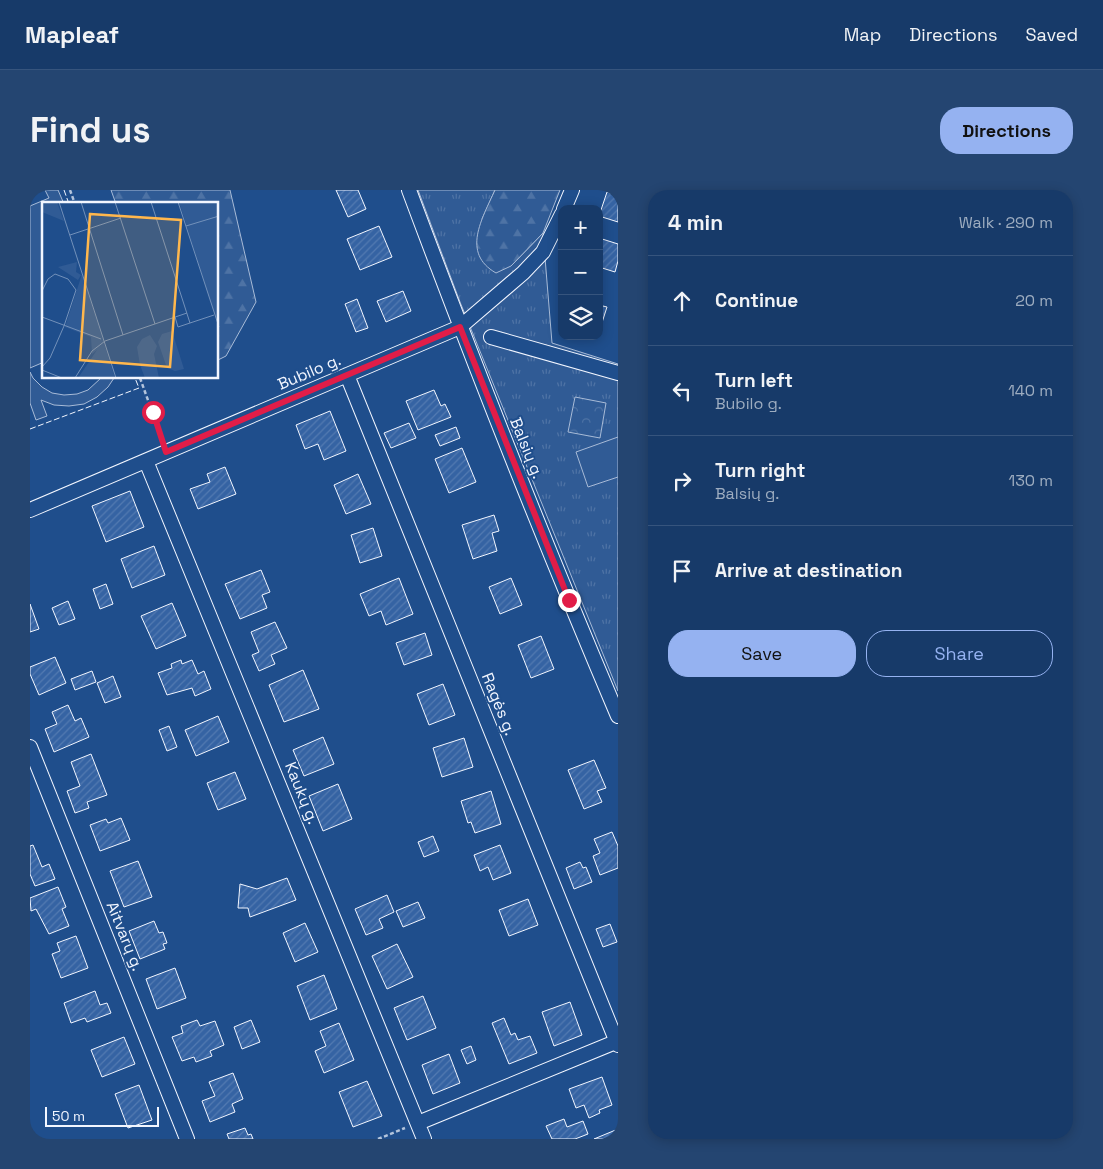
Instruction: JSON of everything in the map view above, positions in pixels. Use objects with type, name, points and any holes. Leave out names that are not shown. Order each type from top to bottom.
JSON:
[{"type":"street","name":"Balsių g.","points":[[409,190],[460,327],[569,600],[618,716]]},
{"type":"street","points":[[566,205],[572,190]]},
{"type":"street","name":"Bubilo g.","points":[[30,510],[460,327],[523,273],[543,252],[558,222]]},
{"type":"street","points":[[491,337],[618,373]]},
{"type":"street","name":"Ragės g.","points":[[347,375],[617,1042]]},
{"type":"street","name":"Kaukų g.","points":[[146,460],[424,1139]]},
{"type":"street","name":"Aitvarų g.","points":[[30,747],[188,1139]]},
{"type":"street","points":[[418,1123],[617,1042]]},
{"type":"path","points":[[70,190],[74,202]]},
{"type":"path","points":[[140,379],[166,452]]},
{"type":"path","points":[[378,1139],[418,1123]]},
{"type":"green space","points":[[111,190],[230,190],[256,302],[226,356],[219,360],[219,202],[115,202]]},
{"type":"green space","points":[[418,190],[495,190],[482,219],[511,266],[543,233],[552,343],[618,364],[618,691],[460,302]]},
{"type":"green space","points":[[495,190],[560,190],[543,233],[511,266],[496,273],[485,265],[479,256],[477,246],[480,224]]},
{"type":"green space","points":[[575,397],[606,403],[600,438],[568,432]]},
{"type":"shaded area","points":[[45,190],[58,190],[63,202],[42,202],[42,363],[30,368],[30,206],[49,198]]},
{"type":"shaded area","points":[[30,372],[42,387],[52,393],[64,395],[77,394],[88,390],[100,379],[113,379],[97,397],[84,404],[54,405],[41,400],[47,416],[36,420],[30,403]]},
{"type":"shaded area","points":[[618,437],[618,477],[588,487],[576,452]]},
{"type":"building","points":[[336,190],[358,190],[366,209],[348,217]]},
{"type":"building","points":[[607,192],[618,195],[618,222],[603,217],[603,205]]},
{"type":"building","points":[[379,226],[392,257],[360,270],[347,239]]},
{"type":"building","points":[[603,239],[618,244],[618,261],[615,272],[603,268]]},
{"type":"building","points":[[403,291],[411,311],[386,322],[377,301]]},
{"type":"building","points":[[357,299],[368,328],[356,332],[345,304]]},
{"type":"building","points":[[603,306],[607,307],[603,320]]},
{"type":"building","points":[[434,390],[441,406],[445,404],[451,417],[418,430],[406,401]]},
{"type":"building","points":[[330,411],[346,451],[324,460],[318,444],[305,449],[296,425]]},
{"type":"building","points":[[409,423],[416,438],[391,448],[384,433]]},
{"type":"building","points":[[456,427],[460,438],[440,446],[435,435]]},
{"type":"building","points":[[462,448],[476,482],[449,493],[435,459]]},
{"type":"building","points":[[225,467],[236,494],[198,509],[190,489],[210,482],[207,474]]},
{"type":"building","points":[[358,474],[371,504],[346,514],[334,485]]},
{"type":"building","points":[[130,491],[144,527],[106,542],[92,506]]},
{"type":"building","points":[[494,515],[499,531],[492,533],[497,551],[473,559],[462,525]]},
{"type":"building","points":[[373,528],[382,556],[360,563],[351,535]]},
{"type":"building","points":[[154,546],[165,575],[132,588],[121,559]]},
{"type":"building","points":[[261,570],[270,592],[262,595],[267,608],[240,619],[225,584]]},
{"type":"building","points":[[399,578],[413,614],[386,625],[381,611],[369,616],[360,594]]},
{"type":"building","points":[[511,578],[522,605],[500,614],[489,587]]},
{"type":"building","points":[[106,584],[113,604],[100,609],[93,589]]},
{"type":"building","points":[[68,601],[75,619],[59,625],[52,608]]},
{"type":"building","points":[[172,603],[186,636],[156,649],[141,616]]},
{"type":"building","points":[[30,604],[39,629],[30,632]]},
{"type":"building","points":[[275,622],[287,648],[271,655],[275,664],[259,671],[252,655],[259,652],[251,632]]},
{"type":"building","points":[[425,633],[432,655],[404,665],[396,643]]},
{"type":"building","points":[[541,636],[554,669],[531,678],[518,645]]},
{"type":"building","points":[[55,657],[66,683],[39,695],[30,674],[30,667]]},
{"type":"building","points":[[181,660],[182,664],[192,660],[198,674],[204,671],[211,689],[195,696],[192,688],[167,695],[158,673],[172,668],[171,664]]},
{"type":"building","points":[[303,670],[319,709],[284,722],[269,685]]},
{"type":"building","points":[[92,671],[96,682],[75,690],[71,679]]},
{"type":"building","points":[[113,676],[121,697],[105,703],[97,683]]},
{"type":"building","points":[[443,684],[455,715],[429,725],[417,694]]},
{"type":"building","points":[[68,705],[75,721],[81,718],[89,737],[54,752],[45,729],[57,724],[52,712]]},
{"type":"building","points":[[218,716],[229,742],[196,756],[185,730]]},
{"type":"building","points":[[169,726],[177,747],[167,751],[159,730]]},
{"type":"building","points":[[323,737],[334,764],[304,776],[293,750]]},
{"type":"building","points":[[464,738],[473,767],[442,777],[433,748]]},
{"type":"building","points":[[91,754],[107,795],[87,802],[89,808],[75,813],[67,791],[80,786],[71,762]]},
{"type":"building","points":[[594,760],[606,788],[597,791],[602,802],[584,809],[568,770]]},
{"type":"building","points":[[235,772],[246,799],[218,810],[207,783]]},
{"type":"building","points":[[338,784],[352,819],[323,831],[309,796]]},
{"type":"building","points":[[491,791],[501,824],[475,833],[471,822],[468,823],[461,801]]},
{"type":"building","points":[[121,818],[130,840],[100,851],[90,825],[106,819],[108,823]]},
{"type":"building","points":[[612,832],[618,846],[618,868],[600,875],[593,856],[600,853],[594,839]]},
{"type":"building","points":[[433,836],[439,851],[424,857],[418,842]]},
{"type":"building","points":[[33,845],[42,867],[49,864],[55,879],[35,886],[30,874],[30,846]]},
{"type":"building","points":[[500,845],[511,873],[493,880],[488,867],[480,871],[474,855]]},
{"type":"building","points":[[138,861],[152,897],[124,907],[110,871]]},
{"type":"building","points":[[580,862],[583,868],[586,867],[592,882],[574,889],[566,868]]},
{"type":"building","points":[[287,878],[296,900],[250,917],[248,908],[238,908],[240,884],[257,889]]},
{"type":"building","points":[[58,887],[66,907],[62,909],[69,926],[49,934],[36,909],[31,911],[30,898]]},
{"type":"building","points":[[387,895],[394,912],[379,919],[383,928],[366,935],[355,909]]},
{"type":"building","points":[[528,899],[538,925],[509,936],[499,910]]},
{"type":"building","points":[[418,902],[425,918],[403,927],[396,911]]},
{"type":"building","points":[[154,921],[159,933],[163,932],[167,943],[163,944],[165,949],[140,959],[129,931]]},
{"type":"building","points":[[305,923],[318,952],[295,962],[283,933]]},
{"type":"building","points":[[610,924],[617,942],[603,947],[596,929]]},
{"type":"building","points":[[76,936],[88,968],[61,978],[52,954],[60,951],[57,943]]},
{"type":"building","points":[[397,944],[413,977],[387,989],[372,956]]},
{"type":"building","points":[[175,968],[186,998],[157,1009],[146,979]]},
{"type":"building","points":[[324,975],[337,1009],[310,1020],[297,986]]},
{"type":"building","points":[[95,991],[100,1005],[107,1003],[111,1013],[87,1022],[85,1018],[71,1023],[64,1003]]},
{"type":"building","points":[[423,996],[436,1028],[407,1040],[394,1008]]},
{"type":"building","points":[[570,1002],[582,1035],[554,1046],[542,1012]]},
{"type":"building","points":[[504,1018],[511,1035],[515,1033],[518,1040],[530,1036],[537,1053],[509,1064],[492,1023]]},
{"type":"building","points":[[197,1020],[200,1026],[215,1021],[224,1045],[210,1051],[212,1056],[196,1062],[194,1057],[182,1061],[172,1037],[183,1033],[181,1026]]},
{"type":"building","points":[[251,1020],[260,1042],[242,1049],[234,1027]]},
{"type":"building","points":[[339,1023],[354,1060],[324,1073],[315,1051],[326,1046],[320,1031]]},
{"type":"building","points":[[124,1037],[135,1064],[102,1077],[91,1050]]},
{"type":"building","points":[[471,1046],[476,1060],[467,1064],[461,1050]]},
{"type":"building","points":[[449,1054],[460,1083],[433,1094],[422,1065]]},
{"type":"building","points":[[233,1073],[243,1099],[232,1104],[235,1112],[210,1122],[202,1101],[215,1096],[209,1082]]},
{"type":"building","points":[[602,1077],[612,1105],[599,1110],[600,1113],[589,1118],[584,1105],[576,1108],[569,1089]]},
{"type":"building","points":[[367,1081],[382,1116],[353,1127],[339,1092]]},
{"type":"building","points":[[139,1085],[152,1120],[128,1128],[115,1094]]},
{"type":"building","points":[[564,1119],[567,1127],[583,1121],[588,1134],[575,1139],[552,1139],[546,1126]]},
{"type":"building","points":[[245,1128],[248,1135],[251,1134],[253,1139],[229,1139],[227,1134]]},
{"type":"building","points":[[618,1129],[618,1139],[594,1139]]},
{"type":"fence","points":[[64,190],[68,202]]},
{"type":"fence","points":[[30,429],[139,388],[135,379]]},
{"type":"route","points":[[153,412],[166,452],[460,327],[569,600]]}]
